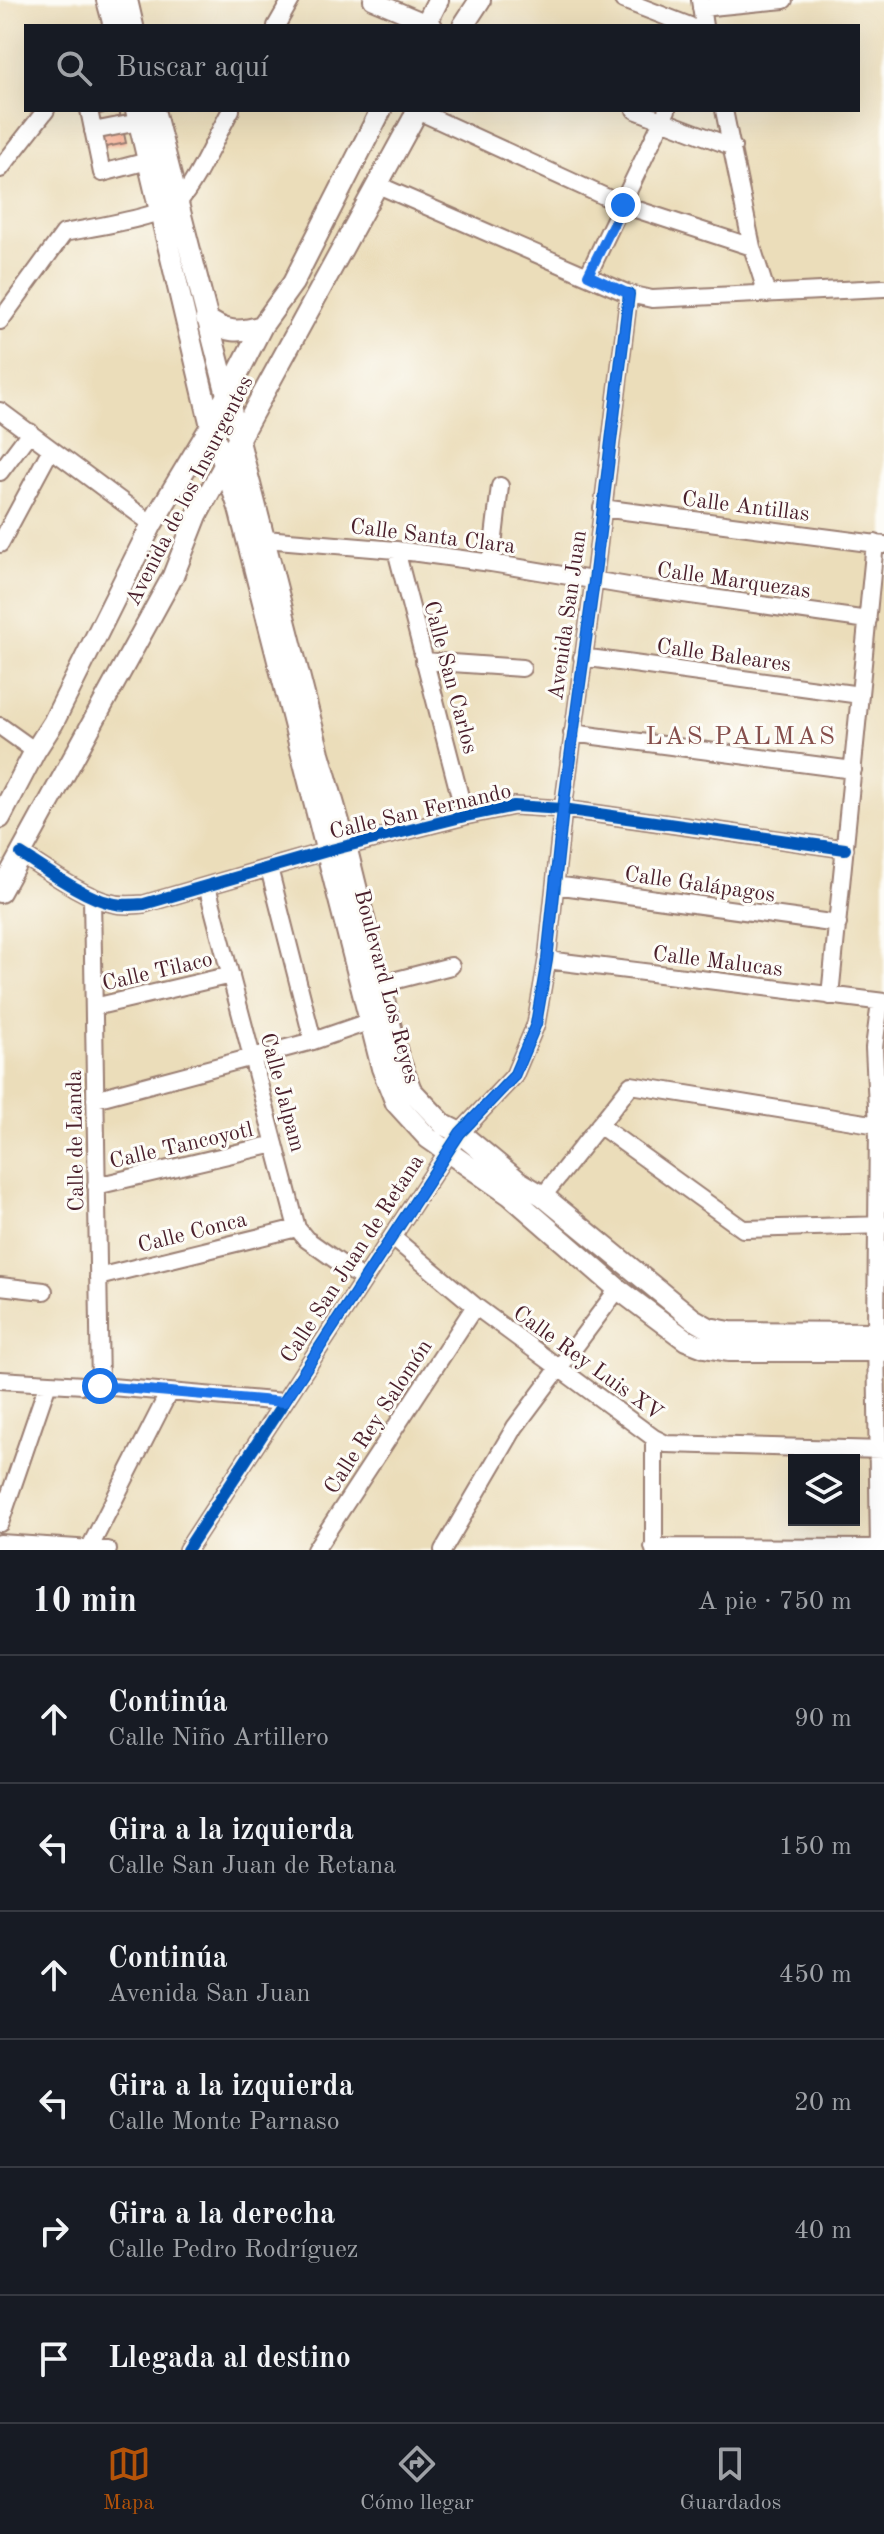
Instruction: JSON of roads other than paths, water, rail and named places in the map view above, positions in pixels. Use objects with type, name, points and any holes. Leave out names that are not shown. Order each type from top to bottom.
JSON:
[{"type":"main road","points":[[107,0],[113,24]]},
{"type":"main road","points":[[127,0],[133,24]]},
{"type":"main road","points":[[428,24],[438,0]]},
{"type":"main road","points":[[464,24],[480,0]]},
{"type":"main road","name":"Avenida de los Insurgentes","points":[[0,818],[53,723],[152,524],[211,426],[262,326],[293,283],[380,112]]},
{"type":"main road","name":"Avenida de los Insurgentes","points":[[0,891],[173,576],[197,515],[417,112]]},
{"type":"main road","points":[[143,114],[168,208]]},
{"type":"main road","points":[[143,114],[148,161],[168,208]]},
{"type":"main road","name":"Boulevard Los Reyes","points":[[168,208],[206,318],[265,539],[280,639]]},
{"type":"main road","name":"Boulevard Los Reyes","points":[[168,208],[211,426],[280,639],[336,849],[382,1068],[396,1103],[428,1138],[510,1195],[618,1289],[686,1340],[728,1351],[880,1342]]},
{"type":"main road","points":[[206,318],[219,328],[233,332],[262,326]]},
{"type":"main road","points":[[197,515],[218,509],[239,508]]},
{"type":"main road","name":"Boulevard Los Reyes","points":[[336,849],[381,984],[398,1056],[411,1090],[444,1125],[460,1133],[518,1181],[543,1196],[693,1319],[709,1328],[880,1342]]},
{"type":"street","points":[[277,24],[291,0]]},
{"type":"street","points":[[372,0],[426,24]]},
{"type":"street","points":[[623,0],[685,24]]},
{"type":"street","points":[[704,24],[700,4],[784,0]]},
{"type":"street","points":[[0,169],[44,112]]},
{"type":"street","points":[[89,112],[102,173],[148,161]]},
{"type":"street","points":[[0,321],[64,233],[168,208],[230,112]]},
{"type":"street","points":[[422,112],[623,205],[752,247]]},
{"type":"street","points":[[724,112],[752,247],[767,294]]},
{"type":"street","points":[[93,131],[143,114]]},
{"type":"street","points":[[588,275],[664,115],[733,147]]},
{"type":"street","points":[[378,185],[629,294],[652,299],[884,288]]},
{"type":"street","name":"Avenida San Juan","points":[[448,1152],[460,1133],[514,1076],[536,1024],[547,960],[572,733],[629,294]]},
{"type":"street","points":[[0,411],[152,524]]},
{"type":"street","points":[[0,472],[30,432]]},
{"type":"street","points":[[0,544],[51,449]]},
{"type":"street","points":[[491,563],[500,486]]},
{"type":"street","name":"Calle Antillas","points":[[602,508],[880,544]]},
{"type":"street","name":"Calle Santa Clara","points":[[265,539],[396,550],[594,581]]},
{"type":"street","points":[[830,996],[868,620],[880,544]]},
{"type":"street","name":"Calle San Carlos","points":[[396,550],[465,816]]},
{"type":"street","name":"Calle Marquezas","points":[[594,581],[868,620]]},
{"type":"street","name":"Calle Baleares","points":[[582,657],[860,695]]},
{"type":"street","points":[[424,661],[522,668]]},
{"type":"street","points":[[0,726],[35,751]]},
{"type":"street","points":[[572,733],[853,770]]},
{"type":"street","name":"Calle San Fernando","points":[[21,854],[92,896],[108,903],[125,905],[144,904],[336,849],[514,806],[563,809],[845,849]]},
{"type":"street","points":[[269,868],[313,1041]]},
{"type":"street","name":"Calle Galápagos","points":[[555,885],[838,924]]},
{"type":"street","name":"Calle Jalpam","points":[[207,886],[297,1228]]},
{"type":"street","name":"Calle de Landa","points":[[92,896],[100,1386]]},
{"type":"street","name":"Calle Malucas","points":[[547,960],[882,1002]]},
{"type":"street","points":[[381,984],[451,966]]},
{"type":"street","name":"Calle Tilaco","points":[[94,1007],[231,975]]},
{"type":"street","points":[[654,1438],[654,1548],[881,1549],[881,1126],[874,1048],[882,1002]]},
{"type":"street","points":[[95,1099],[313,1041],[371,1021]]},
{"type":"street","points":[[543,1196],[631,1085],[881,1126]]},
{"type":"street","points":[[599,1125],[743,1229],[880,1225]]},
{"type":"street","name":"Calle Tancoyotl","points":[[96,1186],[275,1144]]},
{"type":"street","name":"Calle San Juan de Retana","points":[[187,1550],[448,1152]]},
{"type":"street","points":[[297,1228],[306,1239],[364,1280]]},
{"type":"street","name":"Calle Conca","points":[[98,1277],[297,1228]]},
{"type":"street","name":"Calle Rey Luis XV","points":[[392,1237],[475,1306],[666,1444],[881,1450]]},
{"type":"street","points":[[0,1286],[44,1291]]},
{"type":"street","points":[[443,1550],[515,1427],[618,1289]]},
{"type":"street","name":"Calle Rey Salomón","points":[[315,1550],[475,1306]]},
{"type":"street","points":[[0,1380],[284,1402]]},
{"type":"street","points":[[0,1523],[48,1383]]},
{"type":"street","points":[[89,1549],[169,1392]]},
{"type":"street","points":[[0,1543],[108,1550]]},
{"type":"district","name":"LAS PALMAS","points":[[741,735]]}]
